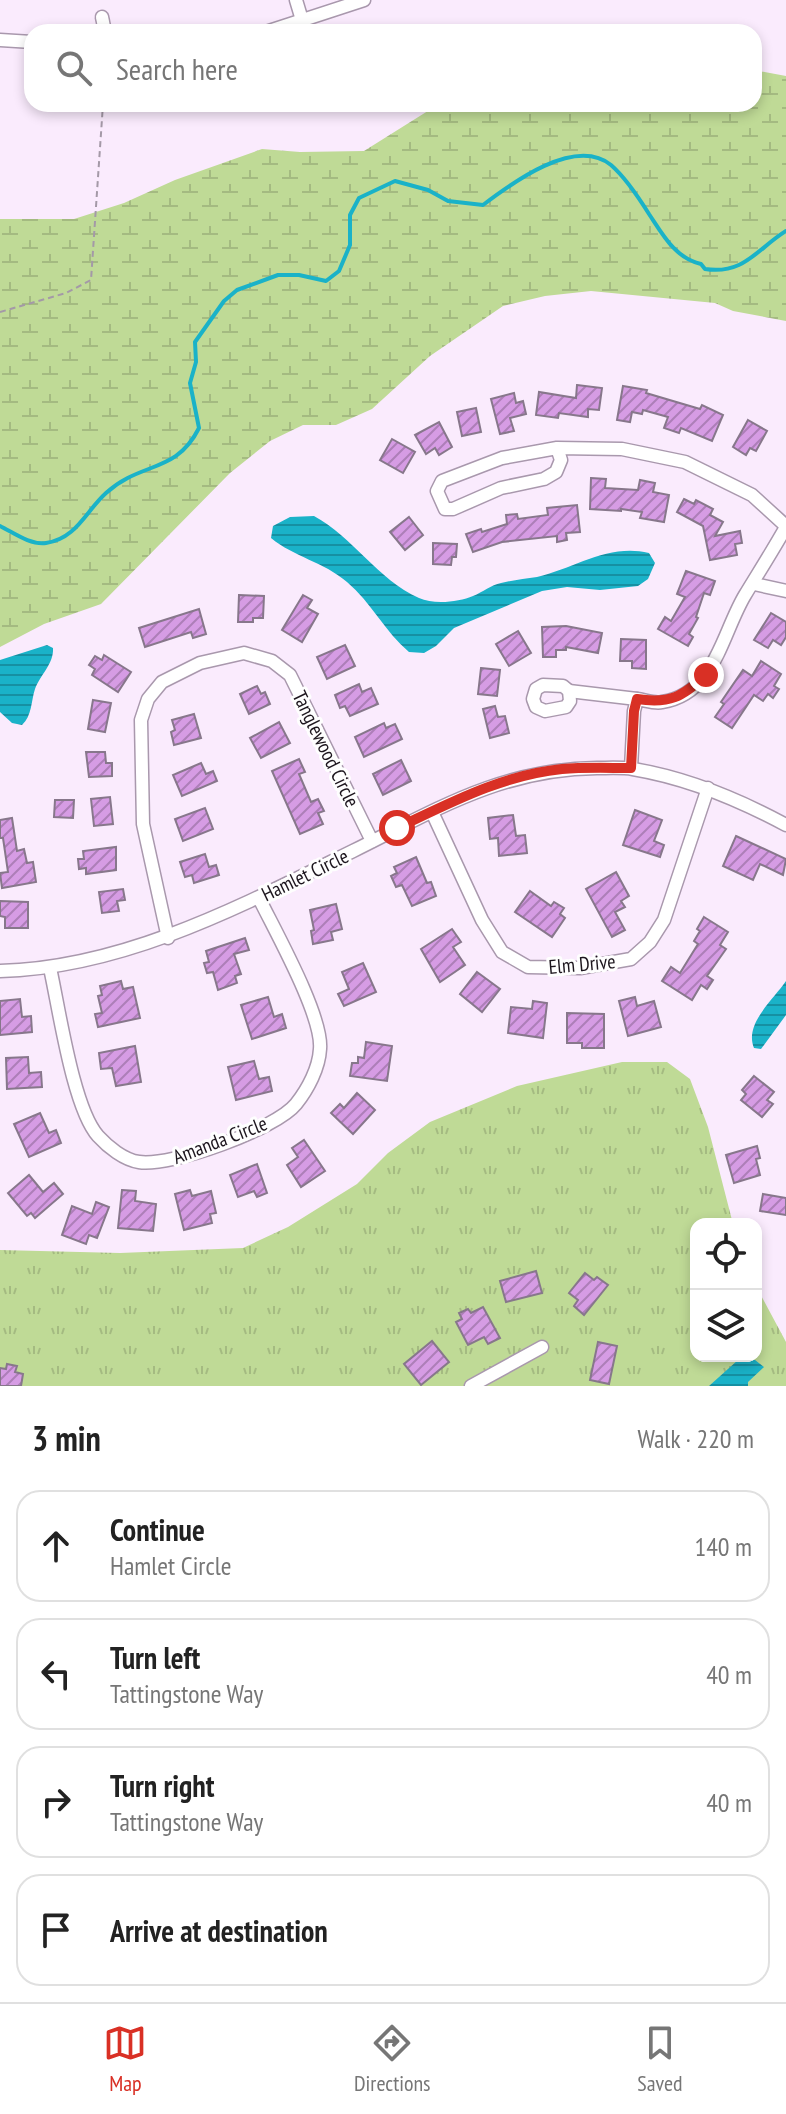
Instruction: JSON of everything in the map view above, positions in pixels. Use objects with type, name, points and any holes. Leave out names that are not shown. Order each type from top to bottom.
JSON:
[{"type":"street","points":[[296,0],[302,20]]},
{"type":"street","points":[[290,24],[364,0]]},
{"type":"street","points":[[102,17],[103,24]]},
{"type":"street","points":[[0,40],[24,42]]},
{"type":"street","points":[[557,448],[561,460],[556,472],[544,479],[501,488],[453,509],[445,509],[437,491],[442,481],[494,461],[557,448],[622,449],[685,462],[752,495],[786,526],[754,584],[745,594],[716,660],[688,692],[661,703],[569,691]]},
{"type":"street","points":[[494,461],[501,488]]},
{"type":"street","points":[[754,584],[786,591]]},
{"type":"street","name":"Tanglewood Circle","points":[[168,938],[143,824],[141,720],[148,699],[162,682],[187,669],[244,653],[272,661],[290,675],[372,841]]},
{"type":"street","points":[[631,768],[637,699]]},
{"type":"street","name":"Hamlet Circle","points":[[0,971],[50,968],[168,938],[259,898],[466,794],[509,779],[561,769],[631,768],[708,788],[748,804],[786,825]]},
{"type":"street","name":"Elm Drive","points":[[432,812],[482,920],[502,952],[528,967],[580,968],[631,959],[650,942],[664,920],[708,788]]},
{"type":"street","name":"Amanda Circle","points":[[50,968],[81,1108],[97,1135],[117,1153],[138,1162],[167,1161],[205,1150],[260,1128],[295,1106],[312,1080],[321,1049],[317,1022],[259,898]]},
{"type":"street","points":[[471,1386],[542,1347]]},
{"type":"path","points":[[0,312],[66,293],[91,280],[102,112]]},
{"type":"green space","points":[[762,72],[786,76],[786,321],[733,311],[715,303],[591,291],[545,296],[503,306],[430,356],[372,409],[336,425],[303,425],[270,441],[230,473],[101,604],[44,624],[0,647],[0,219],[74,219],[124,203],[175,180],[262,149],[364,151],[426,112],[762,112]]},
{"type":"green space","points":[[622,1062],[667,1062],[690,1079],[708,1127],[731,1218],[690,1218],[690,1362],[762,1362],[762,1297],[786,1342],[786,1386],[0,1386],[0,1250],[120,1253],[243,1248],[288,1227],[357,1184],[388,1153],[430,1122],[517,1086]]},
{"type":"water","points":[[314,516],[341,535],[390,580],[419,598],[432,601],[467,598],[497,584],[537,577],[620,551],[649,553],[655,563],[648,579],[638,586],[600,590],[567,587],[542,591],[454,628],[424,653],[409,652],[347,582],[271,538],[273,526],[290,517]]},
{"type":"water","points":[[47,645],[53,648],[51,659],[35,689],[28,717],[22,725],[12,723],[0,712],[0,660]]},
{"type":"water","points":[[786,981],[786,1015],[761,1049],[754,1048],[752,1039],[756,1021]]},
{"type":"water","points":[[736,1362],[758,1362],[764,1367],[748,1382],[748,1386],[709,1386]]},
{"type":"building","points":[[577,385],[602,388],[599,410],[588,409],[588,417],[559,413],[558,418],[536,415],[539,392],[576,398]]},
{"type":"building","points":[[623,386],[647,390],[646,393],[700,409],[702,405],[723,415],[712,441],[681,428],[679,433],[664,428],[668,417],[643,410],[642,414],[632,412],[630,422],[617,420]]},
{"type":"building","points":[[514,393],[516,403],[523,401],[526,414],[510,418],[514,431],[500,434],[491,399]]},
{"type":"building","points":[[476,408],[481,432],[462,436],[457,412]]},
{"type":"building","points":[[748,420],[767,431],[756,451],[750,448],[746,455],[733,447]]},
{"type":"building","points":[[439,422],[452,447],[439,455],[435,448],[426,454],[415,435]]},
{"type":"building","points":[[392,439],[415,452],[403,473],[380,460]]},
{"type":"building","points":[[591,478],[606,479],[605,488],[638,490],[640,480],[655,483],[653,492],[669,495],[664,522],[640,518],[642,512],[590,509]]},
{"type":"building","points":[[684,499],[694,504],[696,500],[713,509],[710,515],[723,522],[715,536],[740,531],[742,543],[735,544],[737,555],[710,560],[703,526],[677,512]]},
{"type":"building","points":[[577,505],[580,532],[566,533],[567,540],[557,542],[557,536],[502,542],[473,552],[466,534],[507,524],[506,515],[517,514],[518,519],[548,515],[547,508]]},
{"type":"building","points":[[409,517],[423,535],[405,550],[390,532]]},
{"type":"building","points":[[433,543],[457,544],[456,557],[452,557],[451,565],[433,564]]},
{"type":"building","points":[[686,571],[715,581],[710,595],[704,593],[698,618],[689,634],[693,637],[688,646],[658,629],[665,617],[671,621],[685,597],[677,594]]},
{"type":"building","points":[[239,595],[264,596],[263,618],[238,622]]},
{"type":"building","points":[[303,595],[312,600],[307,608],[318,614],[302,642],[282,630]]},
{"type":"building","points":[[199,609],[206,634],[193,638],[191,632],[145,647],[139,628]]},
{"type":"building","points":[[771,613],[786,622],[786,637],[781,645],[773,640],[768,648],[754,640]]},
{"type":"building","points":[[566,626],[602,633],[598,653],[566,647],[566,650],[556,650],[556,657],[543,657],[542,627]]},
{"type":"building","points":[[518,631],[531,653],[509,666],[496,644]]},
{"type":"building","points":[[621,639],[646,640],[646,669],[632,668],[632,661],[620,661]]},
{"type":"building","points":[[345,645],[355,666],[327,679],[317,657]]},
{"type":"building","points":[[104,655],[131,672],[118,692],[92,675],[95,669],[89,665],[95,656],[102,660]]},
{"type":"building","points":[[761,661],[781,674],[774,686],[779,689],[773,698],[768,694],[763,701],[754,695],[732,728],[715,717],[724,704],[721,702],[743,670],[752,676]]},
{"type":"building","points":[[481,668],[500,670],[497,696],[478,694]]},
{"type":"building","points":[[359,684],[362,692],[371,688],[378,704],[350,716],[345,706],[340,708],[335,695]]},
{"type":"building","points":[[257,686],[261,694],[265,692],[270,704],[249,714],[240,694]]},
{"type":"building","points":[[93,700],[111,703],[105,732],[88,729]]},
{"type":"building","points":[[495,706],[498,717],[505,716],[509,733],[490,738],[483,709]]},
{"type":"building","points":[[194,714],[201,738],[174,745],[172,720]]},
{"type":"building","points":[[279,722],[290,743],[261,758],[250,738]]},
{"type":"building","points":[[384,723],[386,728],[395,724],[402,739],[364,757],[355,737]]},
{"type":"building","points":[[86,752],[105,752],[106,763],[112,763],[112,776],[89,777]]},
{"type":"building","points":[[299,759],[305,772],[299,774],[311,802],[318,799],[324,811],[318,813],[323,824],[300,834],[272,771]]},
{"type":"building","points":[[401,760],[411,781],[383,795],[373,774]]},
{"type":"building","points":[[201,763],[206,774],[213,771],[217,781],[182,796],[173,775]]},
{"type":"building","points":[[110,797],[113,824],[94,826],[91,799]]},
{"type":"building","points":[[55,800],[74,800],[73,818],[54,817]]},
{"type":"building","points":[[205,808],[213,829],[183,841],[175,819]]},
{"type":"building","points":[[635,810],[662,820],[654,841],[664,845],[660,857],[623,845]]},
{"type":"building","points":[[513,815],[516,836],[525,835],[527,853],[499,856],[498,838],[490,839],[488,818]]},
{"type":"building","points":[[12,818],[17,851],[24,849],[27,863],[33,862],[36,882],[2,888],[0,873],[8,872],[3,838],[0,838],[0,820]]},
{"type":"building","points":[[736,836],[786,859],[783,875],[760,864],[753,880],[723,866]]},
{"type":"building","points":[[116,847],[116,870],[86,874],[86,868],[79,869],[78,859],[84,859],[83,851]]},
{"type":"building","points":[[205,854],[209,867],[216,865],[219,875],[194,883],[192,875],[185,877],[180,862]]},
{"type":"building","points":[[416,857],[436,896],[412,906],[402,885],[396,887],[391,876],[397,873],[394,867]]},
{"type":"building","points":[[616,872],[629,896],[621,901],[625,907],[615,912],[625,930],[612,937],[586,889]]},
{"type":"building","points":[[123,889],[125,900],[117,901],[119,911],[102,913],[99,892]]},
{"type":"building","points":[[530,891],[551,906],[554,902],[564,908],[560,914],[565,918],[552,937],[515,912]]},
{"type":"building","points":[[0,901],[28,902],[28,928],[5,928],[5,917],[0,916]]},
{"type":"building","points":[[336,904],[342,929],[331,932],[333,940],[313,944],[310,910]]},
{"type":"building","points":[[704,917],[728,932],[720,945],[726,949],[707,976],[713,980],[707,989],[701,985],[692,1000],[662,981],[671,967],[680,973],[698,944],[694,941]]},
{"type":"building","points":[[452,929],[461,942],[453,947],[465,965],[440,982],[421,949]]},
{"type":"building","points":[[245,938],[249,950],[234,954],[241,974],[235,976],[237,983],[218,990],[213,972],[207,973],[204,963],[209,962],[206,951]]},
{"type":"building","points":[[363,963],[376,992],[344,1006],[338,994],[349,989],[342,972]]},
{"type":"building","points":[[477,972],[500,989],[482,1012],[460,994]]},
{"type":"building","points":[[121,981],[123,989],[133,987],[140,1018],[98,1027],[95,1014],[102,1013],[98,996],[102,995],[100,986]]},
{"type":"building","points":[[268,997],[274,1017],[282,1014],[286,1028],[252,1039],[241,1005]]},
{"type":"building","points":[[635,997],[637,1006],[654,1001],[661,1027],[628,1036],[619,1001]]},
{"type":"building","points":[[20,999],[22,1017],[31,1016],[32,1032],[0,1035],[0,1001]]},
{"type":"building","points":[[533,1001],[547,1003],[543,1038],[508,1033],[511,1007],[532,1009]]},
{"type":"building","points":[[567,1013],[604,1014],[604,1048],[582,1048],[582,1043],[567,1043]]},
{"type":"building","points":[[366,1042],[392,1046],[387,1081],[350,1076],[352,1063],[358,1063],[358,1057],[364,1058]]},
{"type":"building","points":[[135,1046],[141,1082],[116,1086],[112,1068],[101,1069],[99,1053]]},
{"type":"building","points":[[28,1057],[29,1073],[41,1072],[42,1087],[7,1089],[6,1058]]},
{"type":"building","points":[[254,1061],[259,1079],[269,1077],[272,1091],[236,1100],[228,1067]]},
{"type":"building","points":[[754,1076],[774,1092],[767,1100],[773,1104],[762,1117],[741,1100],[746,1094],[742,1090]]},
{"type":"building","points":[[357,1093],[375,1110],[353,1134],[331,1113],[340,1104],[344,1108]]},
{"type":"building","points":[[40,1113],[49,1133],[56,1130],[61,1143],[29,1157],[14,1124]]},
{"type":"building","points":[[304,1140],[325,1171],[301,1187],[287,1165],[298,1157],[292,1148]]},
{"type":"building","points":[[757,1146],[760,1175],[734,1183],[726,1155]]},
{"type":"building","points":[[257,1164],[267,1193],[257,1197],[254,1191],[238,1197],[230,1175]]},
{"type":"building","points":[[29,1175],[43,1192],[54,1183],[63,1194],[35,1218],[31,1213],[27,1216],[8,1193]]},
{"type":"building","points":[[122,1190],[136,1191],[135,1201],[156,1204],[153,1231],[118,1228]]},
{"type":"building","points":[[190,1190],[192,1196],[211,1191],[216,1213],[210,1214],[212,1223],[184,1230],[175,1194]]},
{"type":"building","points":[[763,1194],[786,1198],[786,1215],[760,1211]]},
{"type":"building","points":[[96,1202],[109,1207],[97,1238],[89,1235],[86,1244],[62,1235],[72,1206],[92,1214]]},
{"type":"building","points":[[536,1271],[542,1293],[506,1302],[500,1281]]},
{"type":"building","points":[[585,1273],[608,1285],[584,1315],[574,1306],[578,1300],[569,1293]]},
{"type":"building","points":[[483,1307],[500,1338],[488,1344],[484,1337],[468,1345],[456,1322],[462,1319],[459,1313],[468,1309],[471,1313]]},
{"type":"building","points":[[432,1341],[449,1362],[421,1385],[404,1364]]},
{"type":"building","points":[[598,1342],[617,1346],[609,1384],[590,1380]]},
{"type":"building","points":[[7,1364],[17,1366],[15,1372],[23,1374],[21,1386],[0,1386],[0,1368],[6,1369]]},
{"type":"waterway","points":[[0,526],[34,542],[56,540],[73,530],[99,500],[119,483],[180,453],[199,428],[190,383],[196,362],[195,342],[224,301],[237,290],[278,275],[299,275],[326,281],[339,271],[350,245],[350,215],[359,198],[395,181],[428,190],[448,201],[483,205],[544,166],[562,159],[596,157],[622,176],[670,245],[705,269],[718,270],[740,264],[786,231]]},
{"type":"route","points":[[397,828],[466,794],[509,779],[561,769],[631,768],[637,699],[661,703],[688,692],[706,675]]}]
